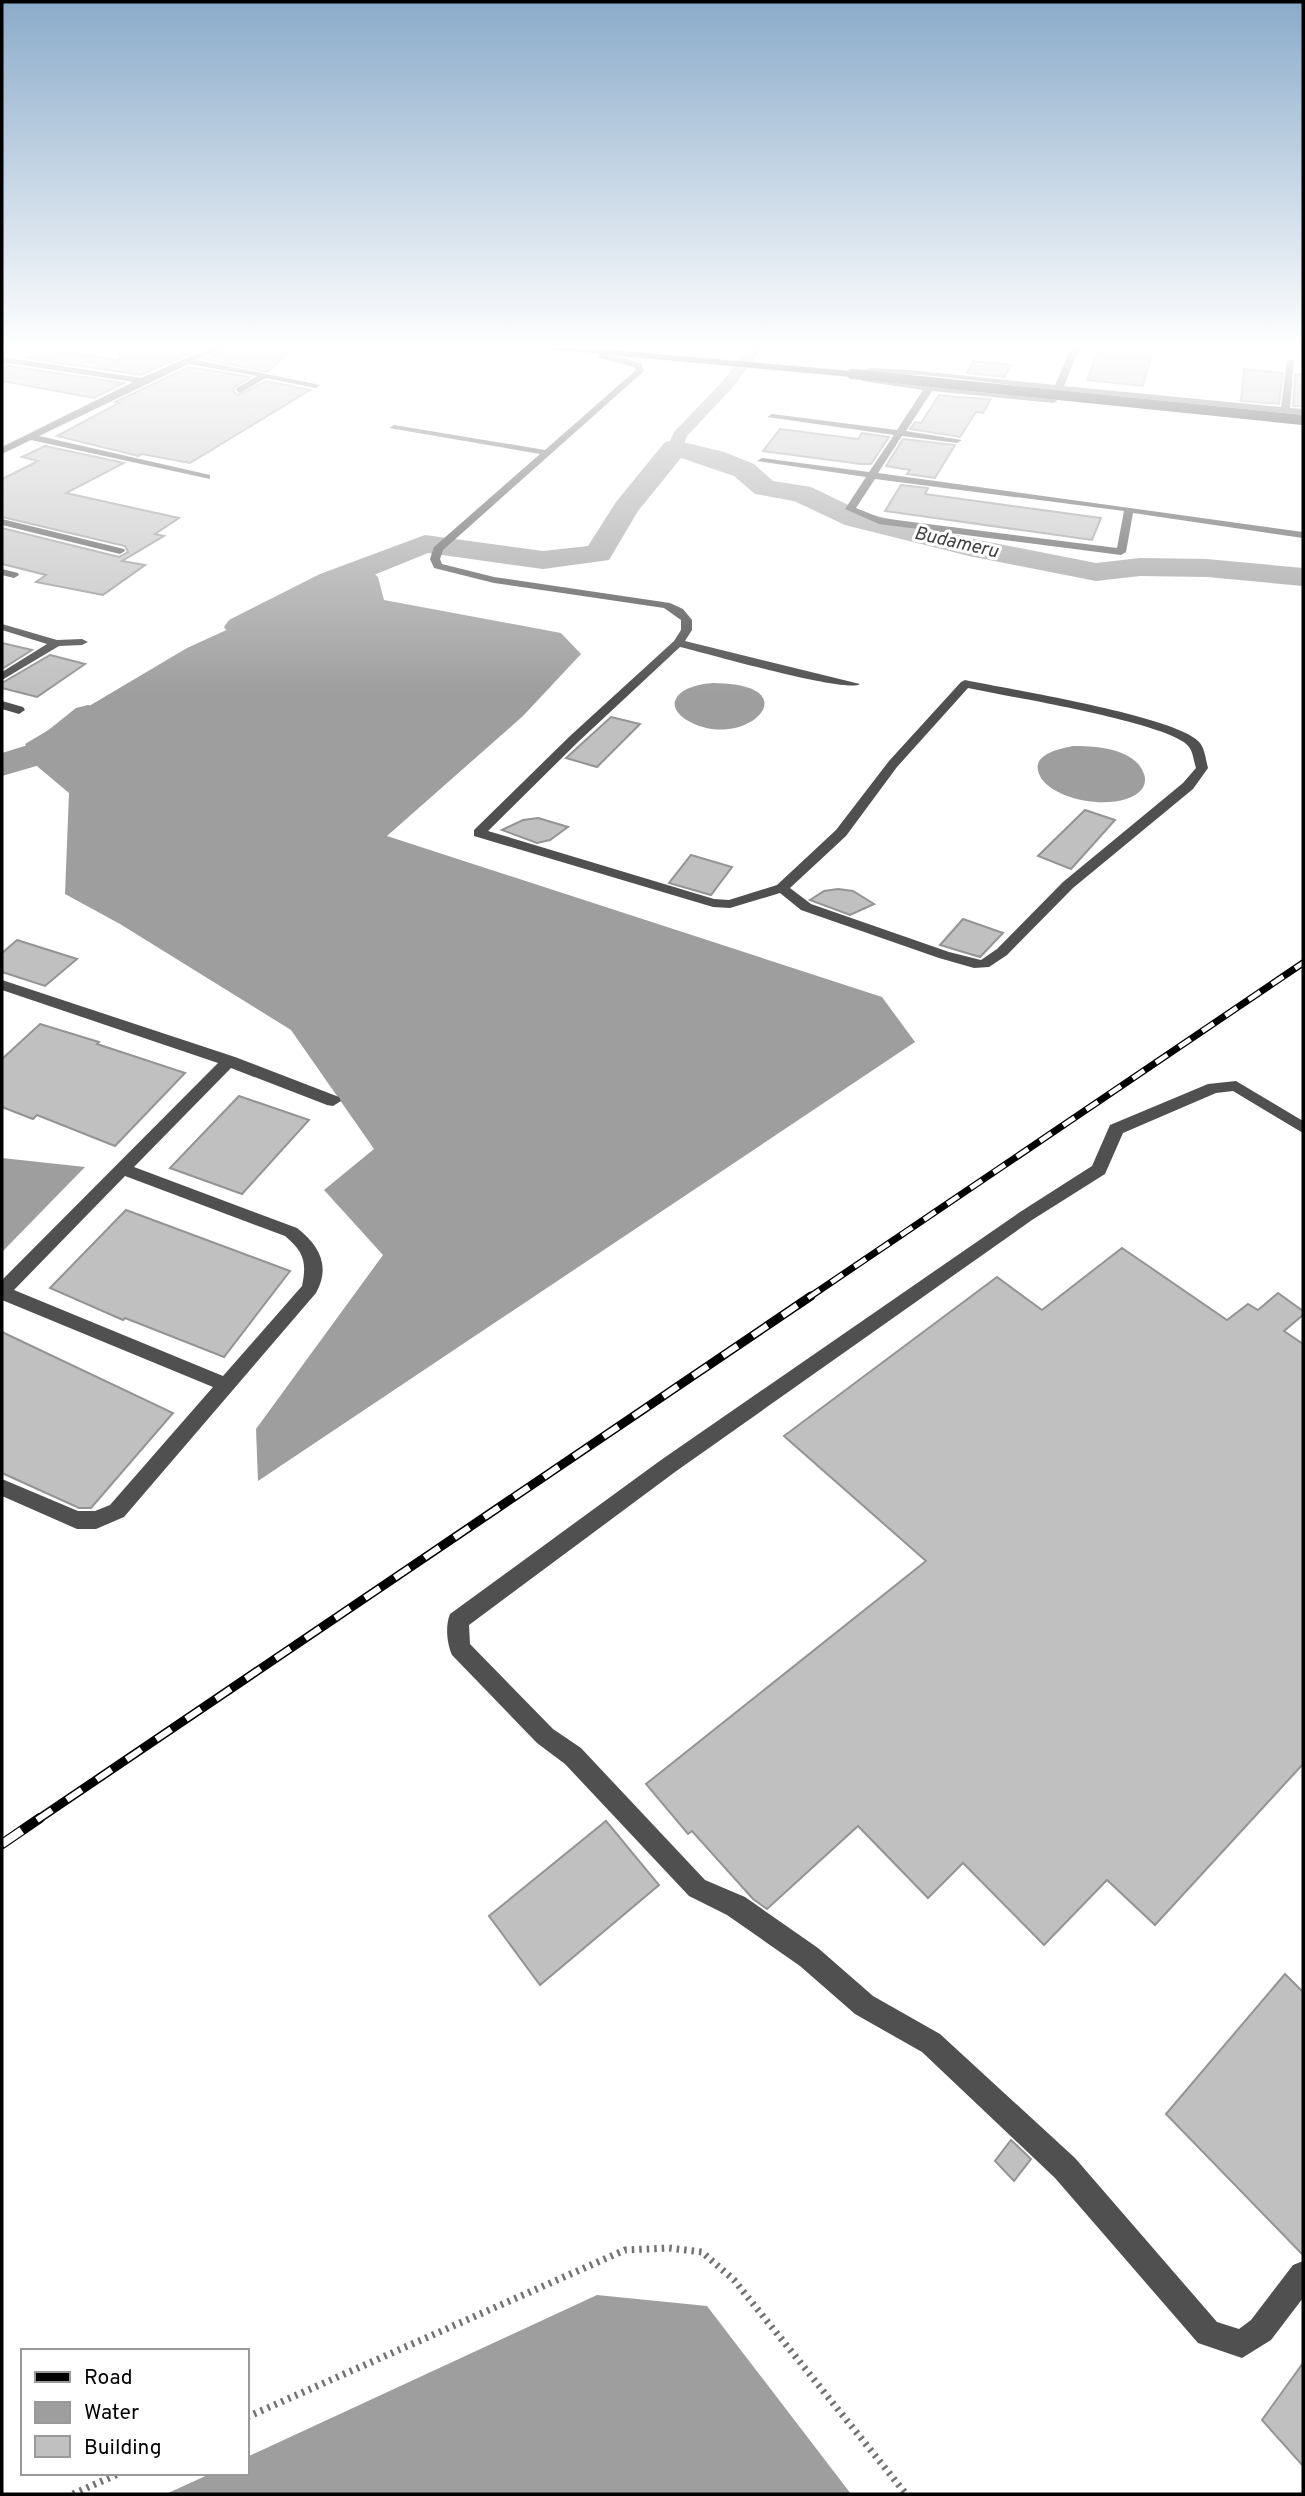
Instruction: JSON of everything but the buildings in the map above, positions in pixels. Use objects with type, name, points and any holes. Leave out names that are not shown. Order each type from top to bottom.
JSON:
[{"type":"street","points":[[134,460],[207,477]]},
{"type":"street","points":[[541,460],[438,549],[435,559],[438,566],[494,580],[666,606],[681,611],[686,616],[687,628],[678,643],[574,739],[479,833],[713,903],[730,904],[782,888],[841,833],[893,764],[965,684],[1137,720],[1175,732],[1195,745],[1200,754],[1202,768],[1188,786],[1068,885],[1002,952],[984,964],[974,964],[806,907],[782,888]]},
{"type":"street","points":[[884,460],[850,509],[879,521],[1121,552],[1129,509]]},
{"type":"street","points":[[762,461],[1129,509],[1303,535]]},
{"type":"street","points":[[2,522],[120,551]]},
{"type":"street","points":[[2,572],[14,575]]},
{"type":"street","points":[[2,627],[56,643],[82,642]]},
{"type":"street","points":[[2,677],[56,643]]},
{"type":"street","points":[[678,643],[826,680],[854,684]]},
{"type":"street","points":[[2,705],[19,710]]},
{"type":"street","points":[[2,985],[229,1062],[333,1101]]},
{"type":"street","points":[[226,1385],[2,1292],[229,1062]]},
{"type":"street","points":[[1303,1128],[1237,1086],[1214,1088],[1116,1129],[1099,1170],[1026,1216],[668,1466],[458,1621],[460,1648],[467,1656],[545,1736],[573,1756],[697,1888],[736,1906],[809,1957],[864,2005],[931,2042],[1065,2168],[1208,2333],[1242,2344],[1261,2330],[1303,2276]]},
{"type":"street","points":[[2,1487],[77,1520],[96,1520],[117,1511],[310,1288],[316,1266],[311,1247],[291,1232],[123,1169]]},
{"type":"path","points":[[248,2417],[625,2250],[680,2249],[702,2252],[734,2280],[906,2494]]},
{"type":"path","points":[[73,2494],[116,2475]]},
{"type":"water","points":[[366,566],[378,577],[384,600],[561,633],[581,654],[523,716],[387,836],[882,997],[915,1042],[258,1481],[256,1429],[383,1255],[324,1190],[374,1149],[291,1030],[120,924],[65,894],[69,793],[38,767],[25,744],[187,648]]},
{"type":"water","points":[[713,683],[744,686],[760,694],[764,705],[759,715],[746,724],[728,729],[707,728],[685,719],[675,704],[681,692],[697,685]]},
{"type":"water","points":[[1073,746],[1113,750],[1132,759],[1144,774],[1143,787],[1133,796],[1120,801],[1105,802],[1073,798],[1047,785],[1040,776],[1038,763],[1047,754]]},
{"type":"water","points":[[2,1158],[85,1167],[2,1252]]},
{"type":"water","points":[[597,2295],[707,2306],[851,2494],[166,2494],[208,2475],[248,2475],[248,2457]]},
{"type":"waterway","name":"Budameru","points":[[240,627],[331,581],[425,544],[543,560],[598,554],[626,508],[665,460]]},
{"type":"waterway","name":"Budameru","points":[[720,460],[744,470],[765,488],[801,493],[855,519],[969,547],[1096,572],[1140,567],[1207,568],[1303,577]]},
{"type":"waterway","points":[[2,765],[44,752],[88,715]]},
{"type":"railway","points":[[808,1298],[1303,963]]},
{"type":"railway","points":[[37,1820],[811,1296]]},
{"type":"railway","points":[[2,1844],[40,1818]]}]
